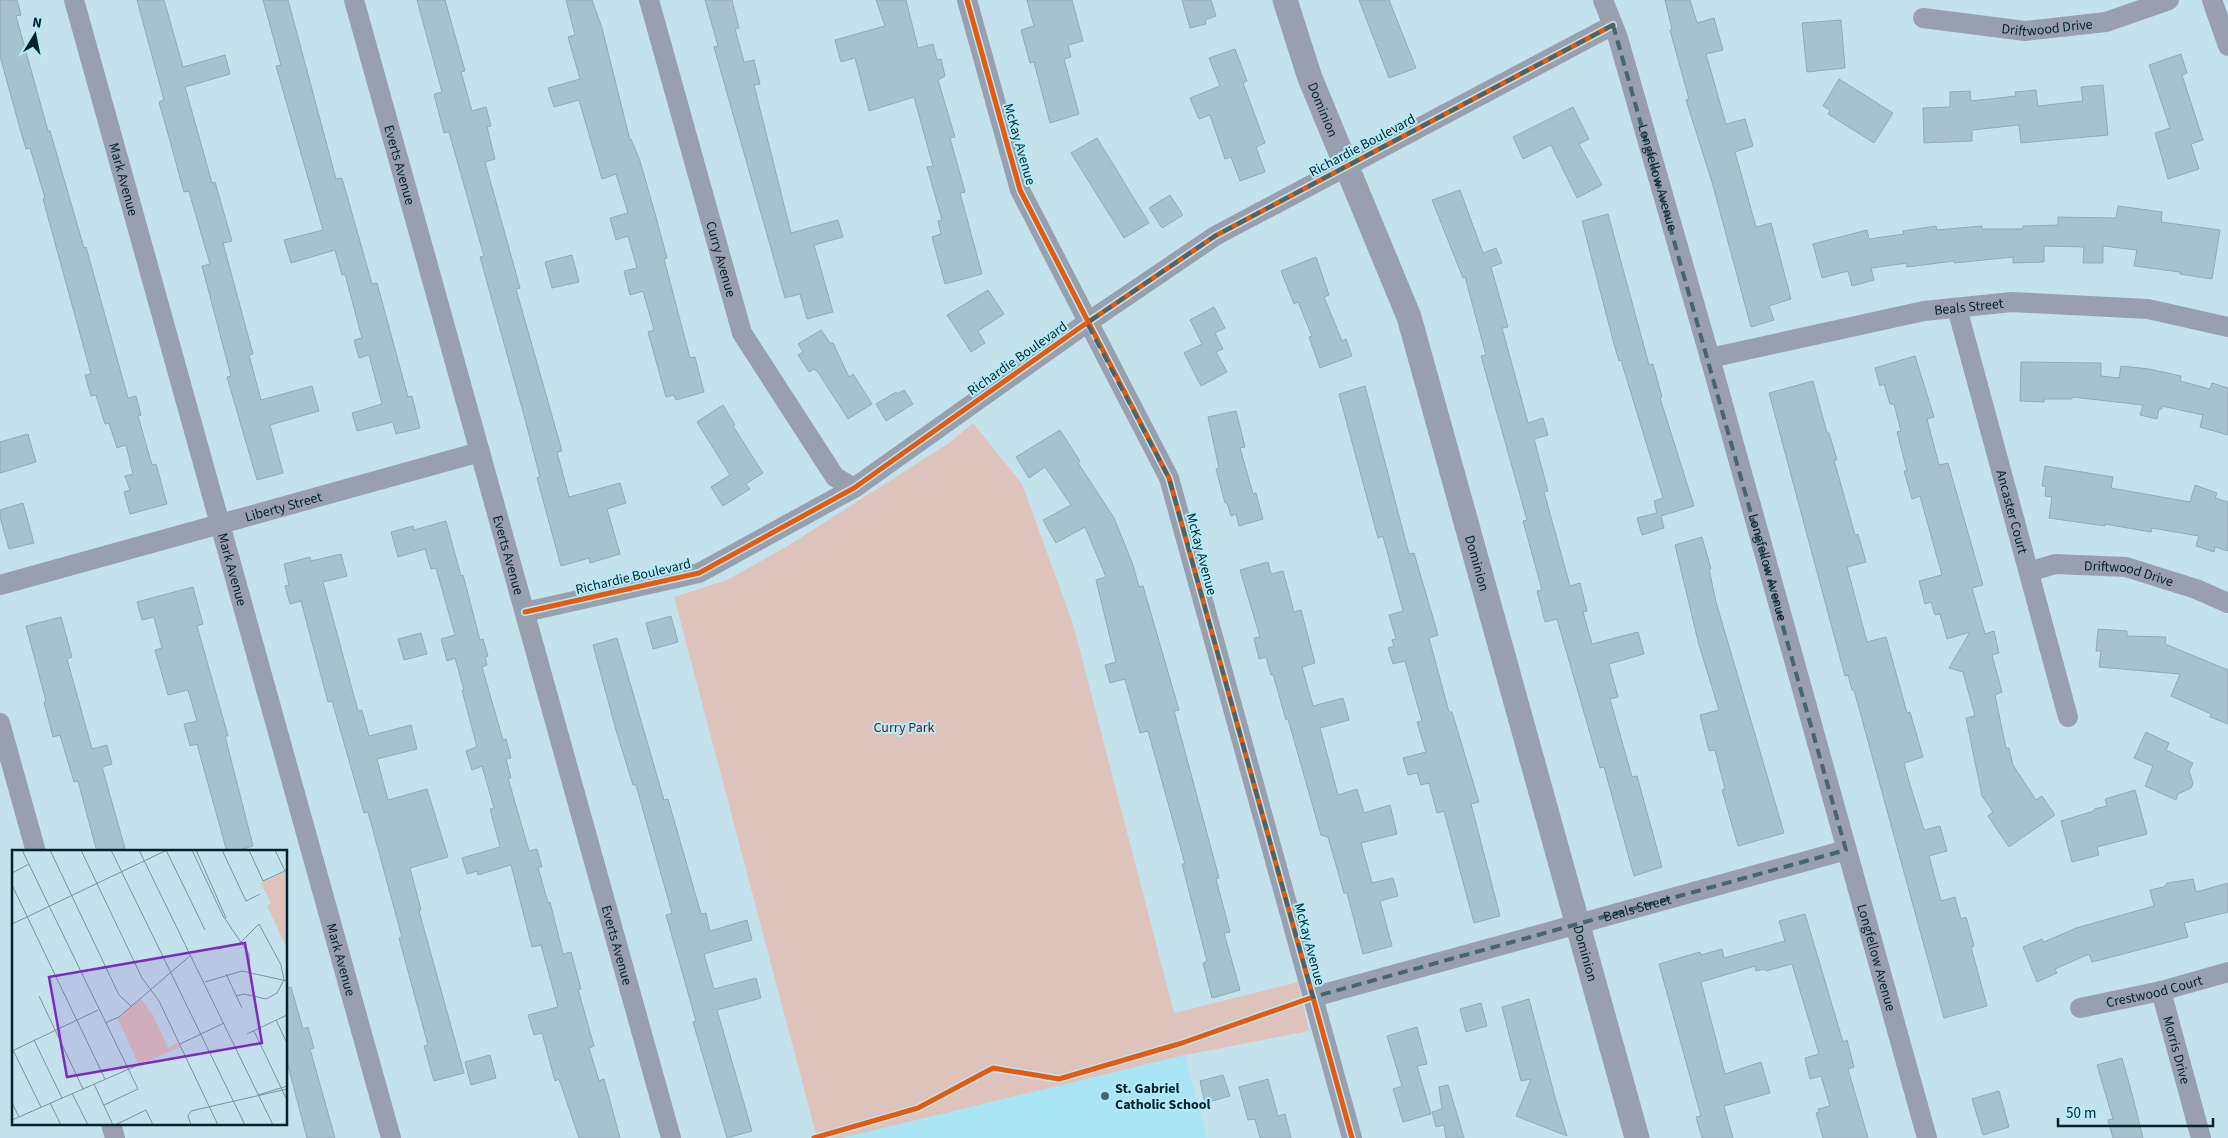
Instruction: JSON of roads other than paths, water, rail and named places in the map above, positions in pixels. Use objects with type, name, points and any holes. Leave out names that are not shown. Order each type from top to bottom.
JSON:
[{"type":"street","name":"Mark Avenue","points":[[74,0],[391,1138]]},
{"type":"street","name":"Everts Avenue","points":[[354,0],[672,1138]]},
{"type":"street","name":"Curry Avenue","points":[[649,0],[742,333],[835,477],[854,488]]},
{"type":"street","name":"McKay Avenue","points":[[967,0],[1020,190],[1170,478],[1352,1138]]},
{"type":"street","name":"Dominion","points":[[1285,0],[1310,78],[1409,317],[1636,1138]]},
{"type":"street","name":"Longfellow Avenue","points":[[1603,0],[1614,25],[1710,358],[1927,1138]]},
{"type":"street","name":"Driftwood Drive","points":[[1923,18],[2025,31],[2106,22],[2169,0]]},
{"type":"street","points":[[2212,0],[2228,46]]},
{"type":"street","name":"Richardie Boulevard","points":[[525,612],[699,573],[854,488],[1088,322],[1215,236],[1614,25]]},
{"type":"street","name":"Beals Street","points":[[1710,358],[1924,312],[2012,302],[2148,309],[2228,327]]},
{"type":"street","name":"Ancaster Court","points":[[1957,308],[2068,717]]},
{"type":"street","name":"Liberty Street","points":[[0,585],[480,452]]},
{"type":"street","name":"Driftwood Drive","points":[[2029,572],[2055,564],[2126,567],[2196,590],[2228,603]]},
{"type":"street","points":[[0,723],[35,850]]},
{"type":"street","name":"Beals Street","points":[[1313,997],[1846,850]]},
{"type":"street","name":"Crestwood Court","points":[[2080,1008],[2161,991],[2228,972]]},
{"type":"street","name":"Morris Drive","points":[[2161,991],[2201,1138]]},
{"type":"place","name":"St. Gabriel Catholic School","points":[[1105,1096]]},
{"type":"park label","name":"Curry Park","points":[[904,727]]}]
